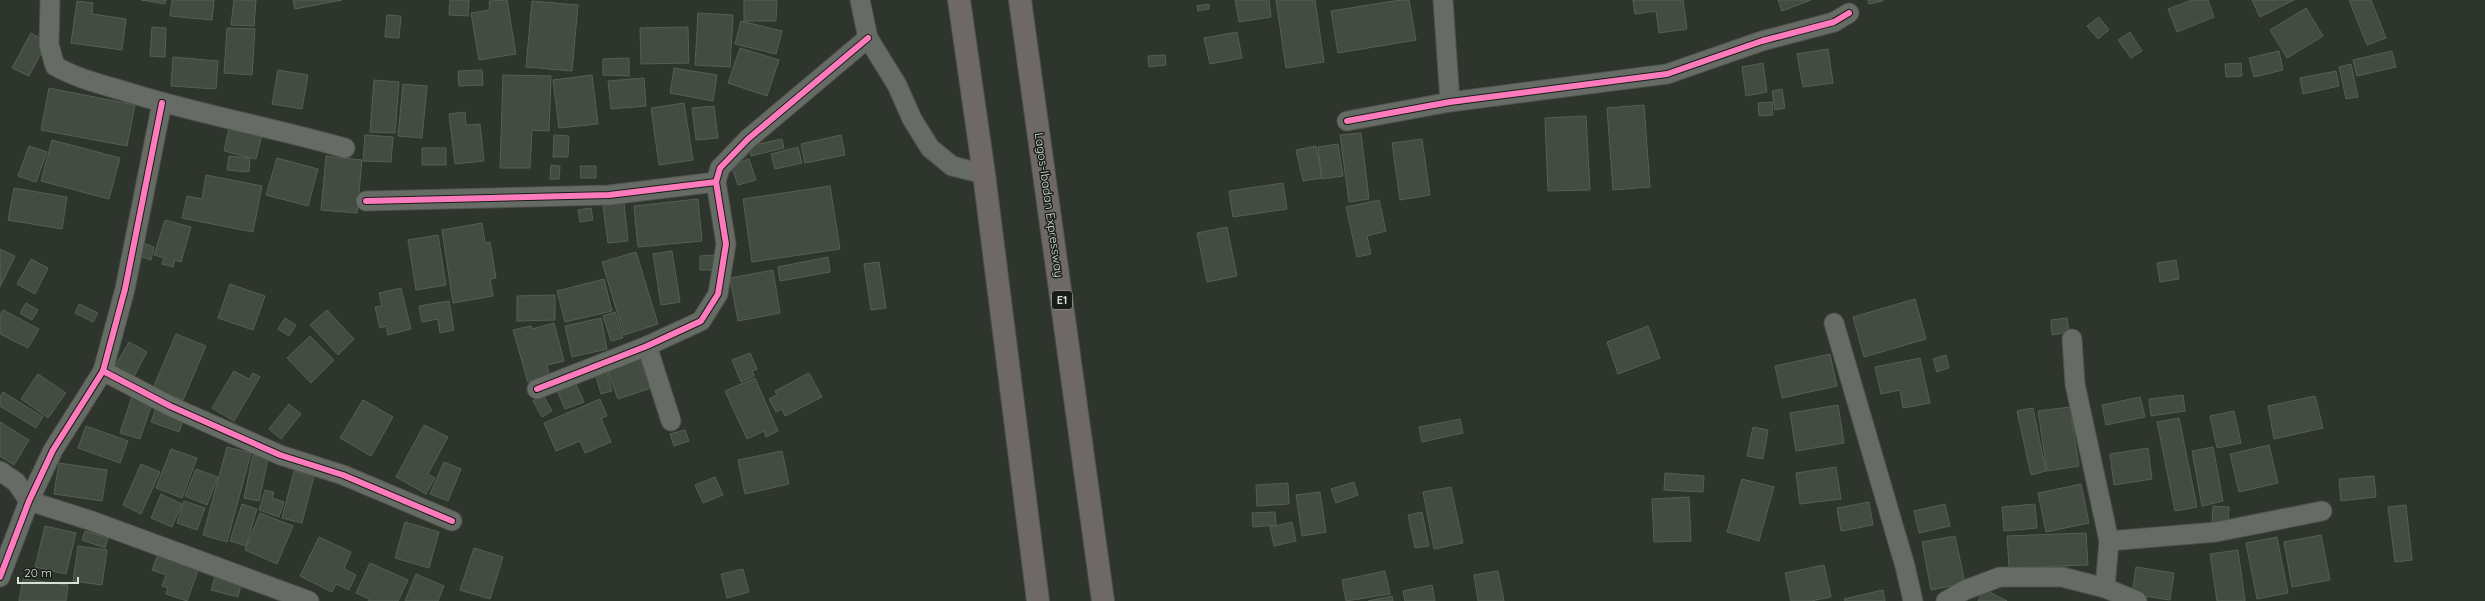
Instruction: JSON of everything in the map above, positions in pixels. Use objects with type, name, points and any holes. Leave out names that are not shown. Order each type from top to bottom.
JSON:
[{"type":"highway","points":[[959,0],[984,174],[1038,601]]},
{"type":"highway","name":"Lagos-Ibadan Expressway","points":[[1020,0],[1103,601]]},
{"type":"street","points":[[50,0],[49,45],[55,66],[69,74],[162,103],[294,133],[345,148]]},
{"type":"street","points":[[860,0],[868,38],[897,85],[912,119],[930,148],[952,166],[984,174]]},
{"type":"street","points":[[1444,0],[1450,102]]},
{"type":"street","points":[[1347,121],[1450,102],[1668,74],[1762,41],[1834,22],[1849,12]]},
{"type":"street","points":[[537,389],[647,346],[701,321],[718,294],[726,244],[716,182],[720,168],[748,139],[868,38]]},
{"type":"street","points":[[0,577],[29,501],[53,450],[103,371],[125,289],[162,103]]},
{"type":"street","points":[[366,201],[609,195],[716,182]]},
{"type":"street","points":[[1834,323],[1906,566],[1913,601]]},
{"type":"street","points":[[2072,339],[2075,384],[2109,541],[2105,588]]},
{"type":"street","points":[[647,346],[671,421]]},
{"type":"street","points":[[103,371],[170,406],[280,455],[343,475],[452,521]]},
{"type":"street","points":[[0,471],[16,482],[29,501],[89,520],[309,601]]},
{"type":"street","points":[[2109,541],[2216,532],[2322,511]]},
{"type":"street","points":[[1946,601],[1965,590],[2000,577],[2062,577],[2105,588],[2137,601]]},
{"type":"building","points":[[141,0],[166,0],[165,4]]},
{"type":"building","points":[[172,0],[214,0],[212,20],[170,16]]},
{"type":"building","points":[[234,0],[256,0],[254,26],[231,25]]},
{"type":"building","points":[[293,0],[342,0],[295,9]]},
{"type":"building","points":[[450,0],[469,0],[468,16],[449,15]]},
{"type":"building","points":[[507,0],[516,54],[479,60],[471,13],[490,10],[489,1]]},
{"type":"building","points":[[744,0],[777,0],[776,21],[744,21]]},
{"type":"building","points":[[1235,0],[1269,0],[1271,17],[1239,22]]},
{"type":"building","points":[[1276,0],[1315,0],[1324,62],[1286,68]]},
{"type":"building","points":[[1400,0],[1409,0],[1416,40],[1338,53],[1331,11]]},
{"type":"building","points":[[1633,0],[1683,0],[1687,29],[1659,33],[1656,11],[1635,14]]},
{"type":"building","points":[[1778,0],[1811,0],[1782,11]]},
{"type":"building","points":[[1868,0],[1883,0],[1883,1],[1869,4]]},
{"type":"building","points":[[2192,0],[2208,0],[2214,17],[2177,32],[2168,9]]},
{"type":"building","points":[[2252,0],[2294,0],[2260,17]]},
{"type":"building","points":[[2349,0],[2371,0],[2386,38],[2367,45]]},
{"type":"building","points":[[77,1],[93,3],[92,14],[126,19],[122,50],[71,43]]},
{"type":"building","points":[[532,1],[578,5],[572,71],[526,67]]},
{"type":"building","points":[[1209,4],[1209,9],[1198,11],[1197,6]]},
{"type":"building","points":[[2306,8],[2323,36],[2287,58],[2270,30]]},
{"type":"building","points":[[698,13],[733,15],[730,67],[695,65]]},
{"type":"building","points":[[387,15],[401,16],[399,38],[385,37]]},
{"type":"building","points":[[2099,17],[2109,30],[2098,39],[2087,26]]},
{"type":"building","points":[[741,21],[782,31],[776,54],[735,44]]},
{"type":"building","points":[[152,27],[166,28],[165,57],[150,56]]},
{"type":"building","points":[[688,27],[689,63],[641,64],[640,28]]},
{"type":"building","points":[[227,28],[255,29],[252,75],[224,73]]},
{"type":"building","points":[[1237,32],[1242,58],[1210,64],[1204,38]]},
{"type":"building","points":[[2130,32],[2142,51],[2131,58],[2118,40]]},
{"type":"building","points":[[31,33],[47,42],[29,76],[12,68]]},
{"type":"building","points":[[740,48],[779,60],[767,96],[728,83]]},
{"type":"building","points":[[1828,49],[1833,83],[1803,87],[1797,54]]},
{"type":"building","points":[[2279,51],[2283,70],[2254,77],[2249,58]]},
{"type":"building","points":[[2392,51],[2396,67],[2357,76],[2353,60]]},
{"type":"building","points":[[1165,55],[1166,65],[1149,67],[1148,56]]},
{"type":"building","points":[[173,57],[218,61],[216,89],[171,86]]},
{"type":"building","points":[[629,58],[629,76],[603,75],[603,59]]},
{"type":"building","points":[[1763,63],[1767,92],[1746,96],[1742,67]]},
{"type":"building","points":[[2241,63],[2242,76],[2226,77],[2225,64]]},
{"type":"building","points":[[2351,64],[2358,97],[2346,99],[2339,67]]},
{"type":"building","points":[[674,68],[717,75],[713,101],[670,93]]},
{"type":"building","points":[[278,70],[308,75],[302,109],[272,104]]},
{"type":"building","points":[[482,70],[483,85],[459,86],[458,71]]},
{"type":"building","points":[[2336,71],[2339,86],[2303,94],[2300,78]]},
{"type":"building","points":[[503,75],[551,76],[549,131],[532,130],[530,168],[500,168]]},
{"type":"building","points":[[592,75],[598,124],[559,128],[553,80]]},
{"type":"building","points":[[644,78],[646,106],[611,109],[608,81]]},
{"type":"building","points":[[374,80],[399,82],[395,133],[370,132]]},
{"type":"building","points":[[403,84],[427,86],[422,138],[398,136]]},
{"type":"building","points":[[49,88],[135,105],[127,146],[41,130]]},
{"type":"building","points":[[1782,89],[1785,108],[1775,110],[1772,91]]},
{"type":"building","points":[[1772,102],[1773,115],[1759,116],[1758,103]]},
{"type":"building","points":[[684,103],[693,160],[659,165],[651,108]]},
{"type":"building","points":[[1644,105],[1650,187],[1613,190],[1607,108]]},
{"type":"building","points":[[714,106],[718,138],[696,140],[692,108]]},
{"type":"building","points":[[465,112],[466,125],[480,124],[484,161],[455,164],[449,114]]},
{"type":"building","points":[[1586,116],[1590,190],[1548,191],[1545,118]]},
{"type":"building","points":[[229,128],[262,135],[256,159],[224,151]]},
{"type":"building","points":[[1361,133],[1369,199],[1349,202],[1340,135]]},
{"type":"building","points":[[365,135],[393,137],[391,162],[363,161]]},
{"type":"building","points":[[554,135],[569,136],[568,157],[553,157]]},
{"type":"building","points":[[841,135],[845,155],[805,163],[801,144]]},
{"type":"building","points":[[782,139],[784,148],[751,156],[749,146]]},
{"type":"building","points":[[1422,139],[1430,195],[1400,200],[1392,143]]},
{"type":"building","points":[[52,140],[120,158],[109,199],[41,181]]},
{"type":"building","points":[[1338,144],[1343,176],[1322,179],[1318,147]]},
{"type":"building","points":[[29,146],[47,152],[36,182],[18,176]]},
{"type":"building","points":[[1316,146],[1322,178],[1303,181],[1296,150]]},
{"type":"building","points":[[798,147],[802,163],[775,169],[771,154]]},
{"type":"building","points":[[422,148],[446,148],[446,165],[422,165]]},
{"type":"building","points":[[229,156],[250,158],[249,172],[227,170]]},
{"type":"building","points":[[326,156],[362,160],[357,213],[321,210]]},
{"type":"building","points":[[277,158],[318,169],[308,206],[266,195]]},
{"type":"building","points":[[749,159],[756,180],[738,185],[731,165]]},
{"type":"building","points":[[551,165],[560,166],[559,179],[550,179]]},
{"type":"building","points":[[580,166],[596,166],[596,178],[581,178]]},
{"type":"building","points":[[206,175],[262,186],[253,232],[182,218],[187,196],[202,199]]},
{"type":"building","points":[[1283,183],[1287,209],[1233,217],[1229,191]]},
{"type":"building","points":[[830,186],[840,249],[752,262],[743,199]]},
{"type":"building","points":[[14,188],[67,197],[62,229],[8,220]]},
{"type":"building","points":[[698,199],[702,241],[638,247],[634,206]]},
{"type":"building","points":[[1379,200],[1386,231],[1367,236],[1371,254],[1357,257],[1346,207]]},
{"type":"building","points":[[624,203],[628,241],[608,243],[603,206]]},
{"type":"building","points":[[591,208],[593,220],[580,222],[578,210]]},
{"type":"building","points":[[165,220],[191,227],[181,262],[175,260],[173,267],[162,264],[164,258],[154,255]]},
{"type":"building","points":[[482,223],[485,243],[490,242],[496,278],[490,279],[493,296],[453,303],[442,230]]},
{"type":"building","points":[[1227,227],[1237,276],[1207,282],[1197,233]]},
{"type":"building","points":[[438,235],[446,285],[416,290],[408,240]]},
{"type":"building","points":[[143,243],[154,247],[151,260],[139,256]]},
{"type":"building","points":[[0,249],[15,256],[0,287]]},
{"type":"building","points":[[672,251],[680,302],[661,305],[653,254]]},
{"type":"building","points":[[636,252],[658,324],[624,335],[602,262]]},
{"type":"building","points":[[715,255],[715,270],[700,270],[700,256]]},
{"type":"building","points":[[828,257],[830,272],[780,281],[778,267]]},
{"type":"building","points":[[31,259],[48,268],[35,294],[17,284]]},
{"type":"building","points":[[2176,260],[2179,279],[2160,282],[2157,263]]},
{"type":"building","points":[[879,262],[886,308],[871,310],[864,264]]},
{"type":"building","points":[[773,270],[780,313],[738,321],[730,278]]},
{"type":"building","points":[[604,279],[612,311],[565,322],[557,291]]},
{"type":"building","points":[[230,284],[265,296],[253,330],[218,318]]},
{"type":"building","points":[[401,288],[411,329],[388,335],[386,326],[380,328],[375,307],[382,306],[379,293]]},
{"type":"building","points":[[555,295],[555,320],[517,321],[517,296]]},
{"type":"building","points":[[1915,299],[1926,339],[1864,357],[1853,317]]},
{"type":"building","points":[[449,301],[454,330],[440,333],[438,319],[422,322],[419,306]]},
{"type":"building","points":[[26,303],[38,310],[32,320],[20,313]]},
{"type":"building","points":[[79,304],[98,313],[93,322],[75,313]]},
{"type":"building","points":[[3,310],[39,329],[28,348],[0,334],[0,315]]},
{"type":"building","points":[[327,310],[354,339],[338,355],[310,325]]},
{"type":"building","points":[[615,312],[623,338],[611,341],[603,316]]},
{"type":"building","points":[[285,318],[296,325],[289,336],[278,329]]},
{"type":"building","points":[[601,318],[607,349],[572,357],[565,326]]},
{"type":"building","points":[[2067,318],[2069,332],[2052,335],[2051,320]]},
{"type":"building","points":[[554,323],[564,361],[547,365],[549,375],[528,382],[513,330],[531,326],[532,329]]},
{"type":"building","points":[[1648,326],[1660,358],[1618,374],[1607,342]]},
{"type":"building","points":[[176,334],[206,346],[183,400],[153,388]]},
{"type":"building","points":[[310,336],[334,360],[311,383],[287,358]]},
{"type":"building","points":[[129,342],[147,352],[133,378],[114,368]]},
{"type":"building","points":[[750,353],[757,369],[752,371],[754,376],[741,382],[732,360]]},
{"type":"building","points":[[1830,354],[1837,386],[1782,398],[1775,366]]},
{"type":"building","points":[[639,355],[651,388],[618,399],[606,367]]},
{"type":"building","points":[[1946,355],[1949,368],[1937,372],[1933,359]]},
{"type":"building","points":[[1920,358],[1930,403],[1903,408],[1900,390],[1881,394],[1875,367]]},
{"type":"building","points":[[606,370],[612,391],[601,394],[595,373]]},
{"type":"building","points":[[234,371],[249,379],[253,373],[260,377],[234,421],[212,408]]},
{"type":"building","points":[[809,373],[822,397],[785,416],[782,409],[776,412],[769,399],[777,395],[775,391]]},
{"type":"building","points":[[38,374],[66,393],[48,418],[21,399]]},
{"type":"building","points":[[755,378],[778,431],[766,437],[764,431],[747,439],[725,391]]},
{"type":"building","points":[[574,380],[584,402],[565,409],[556,388]]},
{"type":"building","points":[[3,392],[43,417],[36,428],[0,406],[0,397]]},
{"type":"building","points":[[543,395],[552,411],[542,417],[533,401]]},
{"type":"building","points":[[2183,395],[2185,411],[2151,416],[2149,399]]},
{"type":"building","points":[[2315,396],[2323,428],[2274,439],[2268,406]]},
{"type":"building","points":[[132,397],[152,404],[140,439],[120,433]]},
{"type":"building","points":[[2140,397],[2145,417],[2106,425],[2102,405]]},
{"type":"building","points":[[600,399],[607,416],[601,418],[611,442],[585,453],[580,441],[556,451],[544,423]]},
{"type":"building","points":[[363,400],[393,417],[371,456],[340,438]]},
{"type":"building","points":[[289,404],[301,414],[281,439],[269,429]]},
{"type":"building","points":[[1838,405],[1844,443],[1796,451],[1790,413]]},
{"type":"building","points":[[2070,407],[2079,466],[2047,471],[2038,411]]},
{"type":"building","points":[[156,408],[184,417],[179,432],[151,422]]},
{"type":"building","points":[[2033,408],[2046,471],[2031,475],[2017,411]]},
{"type":"building","points":[[2234,411],[2241,443],[2217,448],[2210,416]]},
{"type":"building","points":[[2179,418],[2197,507],[2175,511],[2157,422]]},
{"type":"building","points":[[1460,419],[1463,433],[1422,442],[1419,427]]},
{"type":"building","points":[[0,422],[29,440],[14,465],[0,456]]},
{"type":"building","points":[[424,425],[448,437],[428,474],[435,478],[426,494],[396,477]]},
{"type":"building","points":[[86,426],[128,441],[120,463],[78,448]]},
{"type":"building","points":[[1753,427],[1768,430],[1763,459],[1747,456]]},
{"type":"building","points":[[685,430],[689,441],[674,446],[670,434]]},
{"type":"building","points":[[2269,445],[2278,483],[2239,492],[2230,454]]},
{"type":"building","points":[[227,447],[251,453],[227,542],[203,535]]},
{"type":"building","points":[[2213,447],[2223,501],[2202,506],[2192,451]]},
{"type":"building","points":[[2148,448],[2152,479],[2114,485],[2110,454]]},
{"type":"building","points":[[171,449],[197,458],[182,498],[156,488]]},
{"type":"building","points":[[782,451],[789,484],[745,494],[738,460]]},
{"type":"building","points":[[253,455],[268,459],[259,501],[244,498]]},
{"type":"building","points":[[444,462],[461,469],[448,501],[430,494]]},
{"type":"building","points":[[59,463],[107,470],[102,501],[54,494]]},
{"type":"building","points":[[141,464],[160,472],[141,514],[123,505]]},
{"type":"building","points":[[1836,467],[1841,499],[1800,504],[1796,473]]},
{"type":"building","points":[[196,469],[218,477],[207,505],[185,496]]},
{"type":"building","points":[[294,471],[314,476],[302,523],[282,518]]},
{"type":"building","points":[[1665,473],[1704,476],[1703,492],[1664,490]]},
{"type":"building","points":[[2374,476],[2376,497],[2341,501],[2339,479]]},
{"type":"building","points":[[715,477],[723,495],[703,503],[695,485]]},
{"type":"building","points":[[1742,479],[1774,487],[1759,541],[1727,532]]},
{"type":"building","points":[[1354,482],[1358,495],[1336,503],[1331,489]]},
{"type":"building","points":[[1288,483],[1289,504],[1257,506],[1256,485]]},
{"type":"building","points":[[2081,484],[2089,523],[2046,532],[2038,493]]},
{"type":"building","points":[[1451,487],[1463,543],[1434,549],[1423,492]]},
{"type":"building","points":[[265,490],[274,492],[272,498],[284,502],[279,517],[259,510]]},
{"type":"building","points":[[1320,492],[1326,532],[1302,536],[1296,495]]},
{"type":"building","points":[[161,494],[182,504],[172,527],[151,518]]},
{"type":"building","points":[[1689,497],[1691,541],[1654,542],[1652,499]]},
{"type":"building","points":[[184,501],[205,508],[197,530],[177,523]]},
{"type":"building","points":[[1869,502],[1873,525],[1841,531],[1837,508]]},
{"type":"building","points":[[242,504],[257,509],[246,546],[230,541]]},
{"type":"building","points":[[1945,504],[1950,526],[1919,533],[1914,511]]},
{"type":"building","points":[[2035,504],[2037,528],[2004,531],[2002,507]]},
{"type":"building","points":[[2406,505],[2412,560],[2395,562],[2388,507]]},
{"type":"building","points":[[2213,506],[2229,507],[2228,524],[2212,523]]},
{"type":"building","points":[[1275,512],[1276,525],[1253,527],[1252,513]]},
{"type":"building","points":[[1422,512],[1429,546],[1415,548],[1408,515]]},
{"type":"building","points":[[260,513],[293,526],[277,564],[245,550]]},
{"type":"building","points":[[405,522],[439,532],[429,568],[395,558]]},
{"type":"building","points":[[1292,522],[1296,541],[1274,546],[1270,527]]},
{"type":"building","points":[[45,526],[76,533],[66,574],[35,567]]},
{"type":"building","points":[[85,531],[108,538],[105,548],[82,540]]},
{"type":"building","points":[[2086,533],[2088,565],[2009,568],[2007,536]]},
{"type":"building","points":[[2321,535],[2330,580],[2292,587],[2284,542]]},
{"type":"building","points":[[1955,536],[1965,583],[1931,590],[1922,542]]},
{"type":"building","points":[[319,537],[351,552],[344,569],[356,575],[349,590],[336,584],[332,592],[300,576]]},
{"type":"building","points":[[2277,537],[2288,593],[2257,599],[2246,543]]},
{"type":"building","points":[[78,546],[107,550],[102,585],[73,581]]},
{"type":"building","points":[[474,548],[503,557],[490,599],[460,590]]},
{"type":"building","points":[[2238,550],[2245,601],[2217,601],[2210,554]]},
{"type":"building","points":[[158,554],[199,568],[187,601],[166,594],[168,588],[162,586],[166,575],[152,570]]},
{"type":"building","points":[[370,563],[408,580],[398,601],[368,601],[369,599],[356,593]]},
{"type":"building","points":[[1824,565],[1831,597],[1811,601],[1791,601],[1785,573]]},
{"type":"building","points":[[2136,567],[2174,573],[2170,600],[2132,594]]},
{"type":"building","points":[[743,569],[749,592],[727,598],[721,574]]},
{"type":"building","points":[[1385,571],[1390,594],[1346,601],[1342,580]]},
{"type":"building","points":[[1498,571],[1504,601],[1478,601],[1474,575]]},
{"type":"building","points":[[216,574],[242,581],[238,597],[211,590]]},
{"type":"building","points":[[416,574],[444,586],[438,601],[405,601]]},
{"type":"building","points":[[23,579],[68,585],[66,601],[19,601]]},
{"type":"building","points":[[1432,585],[1435,601],[1405,601],[1403,591]]},
{"type":"building","points":[[1984,589],[2007,601],[1978,601]]},
{"type":"building","points":[[1883,590],[1885,601],[1845,601],[1844,599]]},
{"type":"building","points":[[1392,596],[1393,601],[1368,601]]},
{"type":"cycle path","points":[[1347,121],[1450,102],[1667,74],[1762,41],[1834,22],[1849,13]]},
{"type":"cycle path","points":[[537,389],[647,346],[701,321],[718,294],[726,244],[716,182],[720,168],[748,139],[868,38]]},
{"type":"cycle path","points":[[0,577],[29,501],[53,450],[103,371],[125,289],[162,103]]},
{"type":"cycle path","points":[[366,201],[609,195],[716,182]]},
{"type":"cycle path","points":[[103,371],[170,406],[280,455],[343,475],[452,521]]}]
